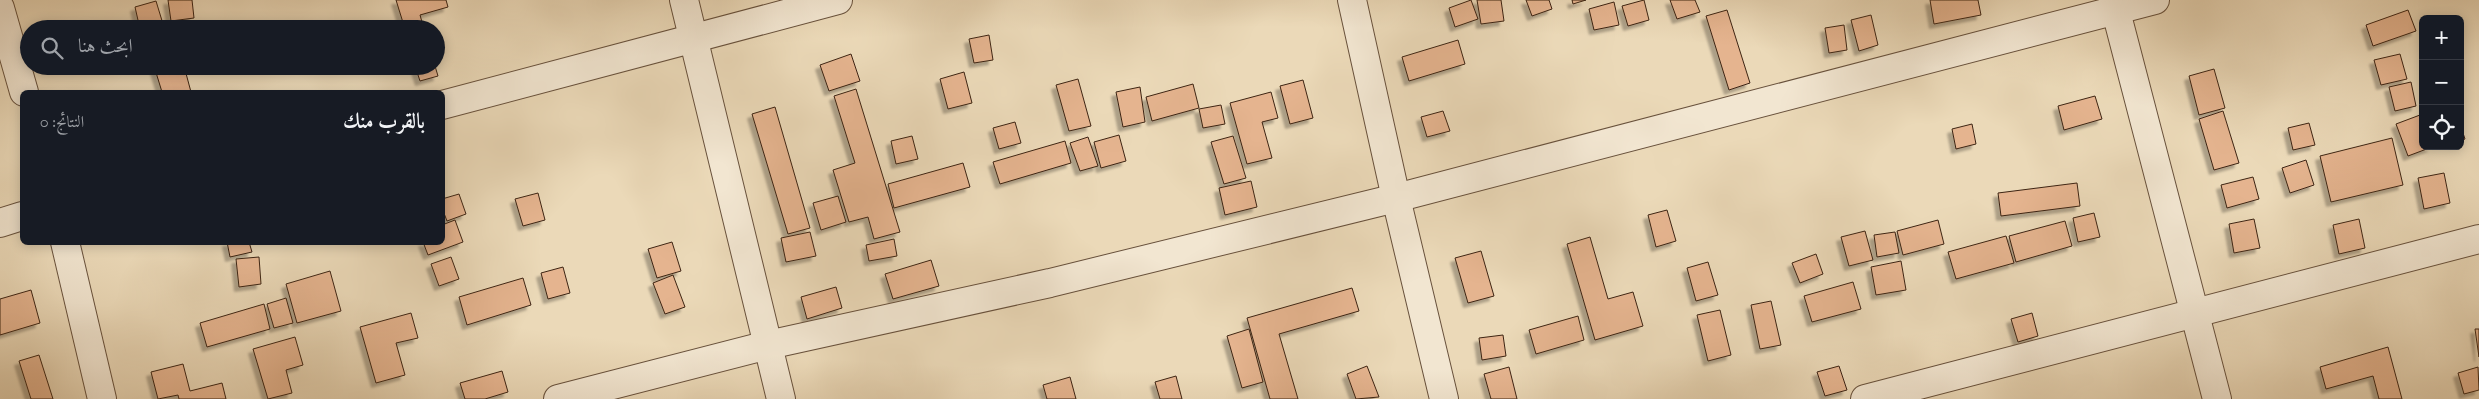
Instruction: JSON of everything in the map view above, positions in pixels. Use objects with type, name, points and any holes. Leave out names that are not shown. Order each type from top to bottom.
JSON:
[{"type":"street","points":[[684,0],[781,399]]},
{"type":"street","points":[[445,104],[838,0]]},
{"type":"street","points":[[1352,0],[1396,198],[1444,399]]},
{"type":"street","points":[[558,399],[768,345],[1050,283],[1396,198],[2114,5],[2154,0]]},
{"type":"street","points":[[2114,5],[2217,399]]},
{"type":"street","points":[[0,8],[23,90]]},
{"type":"street","points":[[0,223],[20,217]]},
{"type":"street","points":[[1865,399],[2479,239]]},
{"type":"street","points":[[66,245],[102,399]]},
{"type":"building","points":[[168,0],[192,0],[194,18],[171,20]]},
{"type":"building","points":[[396,0],[446,0],[448,7],[420,15],[421,20],[402,20]]},
{"type":"building","points":[[1471,0],[1478,19],[1455,27],[1449,8]]},
{"type":"building","points":[[1477,0],[1501,0],[1504,21],[1481,24]]},
{"type":"building","points":[[1526,0],[1549,0],[1552,9],[1532,16]]},
{"type":"building","points":[[1572,0],[1586,0],[1573,4]]},
{"type":"building","points":[[1644,0],[1649,20],[1628,26],[1622,6]]},
{"type":"building","points":[[1670,0],[1695,0],[1700,12],[1677,19]]},
{"type":"building","points":[[1930,0],[1978,0],[1981,15],[1934,24]]},
{"type":"building","points":[[156,1],[162,20],[138,20],[135,7]]},
{"type":"building","points":[[1614,2],[1619,25],[1594,30],[1589,9]]},
{"type":"building","points":[[1727,10],[1750,83],[1729,90],[1706,16]]},
{"type":"building","points":[[2408,10],[2416,31],[2373,46],[2366,25]]},
{"type":"building","points":[[1871,15],[1878,45],[1859,51],[1851,20]]},
{"type":"building","points":[[1844,25],[1847,50],[1829,53],[1825,28]]},
{"type":"building","points":[[989,35],[993,60],[974,63],[969,39]]},
{"type":"building","points":[[1458,40],[1465,64],[1409,81],[1402,57]]},
{"type":"building","points":[[851,54],[860,81],[829,91],[820,65]]},
{"type":"building","points":[[2400,54],[2407,79],[2381,85],[2374,60]]},
{"type":"building","points":[[2214,69],[2225,108],[2199,115],[2189,76]]},
{"type":"building","points":[[964,72],[972,103],[948,109],[940,79]]},
{"type":"building","points":[[157,75],[186,75],[190,90],[161,90]]},
{"type":"building","points":[[418,75],[438,75],[438,76],[420,81]]},
{"type":"building","points":[[1078,79],[1091,126],[1069,131],[1056,85]]},
{"type":"building","points":[[1303,80],[1313,118],[1290,124],[1280,86]]},
{"type":"building","points":[[2411,82],[2416,106],[2395,111],[2389,87]]},
{"type":"building","points":[[1193,84],[1199,108],[1152,121],[1146,97]]},
{"type":"building","points":[[1140,87],[1145,122],[1123,127],[1116,92]]},
{"type":"building","points":[[856,89],[900,232],[874,239],[868,217],[849,222],[833,170],[855,163],[834,96]]},
{"type":"building","points":[[1271,92],[1278,118],[1262,122],[1272,158],[1247,164],[1230,103]]},
{"type":"building","points":[[2095,96],[2102,119],[2064,130],[2058,106]]},
{"type":"building","points":[[1221,105],[1225,124],[1203,128],[1199,109]]},
{"type":"building","points":[[775,107],[810,228],[788,234],[752,114]]},
{"type":"building","points":[[1443,111],[1450,131],[1427,137],[1421,117]]},
{"type":"building","points":[[2223,111],[2239,163],[2214,170],[2199,119]]},
{"type":"building","points":[[2419,115],[2419,150],[2424,150],[2408,156],[2396,124]]},
{"type":"building","points":[[1015,122],[1021,143],[999,149],[993,128]]},
{"type":"building","points":[[2309,123],[2315,145],[2293,150],[2288,128]]},
{"type":"building","points":[[1972,124],[1976,144],[1956,149],[1952,129]]},
{"type":"building","points":[[1119,135],[1126,161],[1101,168],[1094,142]]},
{"type":"building","points":[[912,136],[918,159],[896,164],[891,141]]},
{"type":"building","points":[[1233,136],[1246,178],[1224,184],[1211,142]]},
{"type":"building","points":[[1088,137],[1098,166],[1080,171],[1070,143]]},
{"type":"building","points":[[2392,138],[2403,185],[2331,202],[2320,156]]},
{"type":"building","points":[[1065,141],[1071,163],[1000,184],[993,162]]},
{"type":"building","points":[[2306,160],[2314,185],[2290,193],[2282,168]]},
{"type":"building","points":[[963,163],[970,187],[894,208],[888,184]]},
{"type":"building","points":[[2444,173],[2450,203],[2424,209],[2418,178]]},
{"type":"building","points":[[2253,177],[2259,199],[2227,208],[2221,185]]},
{"type":"building","points":[[1251,181],[1257,207],[1225,215],[1219,188]]},
{"type":"building","points":[[2077,183],[2080,206],[2001,216],[1998,193]]},
{"type":"building","points":[[538,193],[545,220],[523,226],[515,199]]},
{"type":"building","points":[[459,194],[466,214],[447,221],[445,216],[445,198]]},
{"type":"building","points":[[838,196],[846,222],[821,230],[813,203]]},
{"type":"building","points":[[1667,210],[1676,241],[1656,247],[1648,215]]},
{"type":"building","points":[[2094,213],[2100,237],[2078,242],[2073,218]]},
{"type":"building","points":[[2254,219],[2260,248],[2234,253],[2229,224]]},
{"type":"building","points":[[2359,219],[2365,248],[2339,254],[2333,225]]},
{"type":"building","points":[[455,220],[463,242],[428,255],[424,245],[445,245],[445,224]]},
{"type":"building","points":[[1938,220],[1944,244],[1903,255],[1897,231]]},
{"type":"building","points":[[2065,221],[2072,246],[2016,262],[2009,236]]},
{"type":"building","points":[[1865,231],[1873,260],[1849,266],[1841,237]]},
{"type":"building","points":[[810,232],[816,256],[786,262],[781,238]]},
{"type":"building","points":[[1895,232],[1899,253],[1877,257],[1874,235]]},
{"type":"building","points":[[2006,236],[2014,263],[1956,279],[1948,252]]},
{"type":"building","points":[[1590,237],[1608,299],[1633,292],[1643,326],[1595,340],[1567,244]]},
{"type":"building","points":[[894,239],[897,256],[869,261],[866,245]]},
{"type":"building","points":[[672,242],[681,271],[657,278],[648,249]]},
{"type":"building","points":[[228,245],[250,245],[252,252],[230,257]]},
{"type":"building","points":[[1481,251],[1494,296],[1468,303],[1455,258]]},
{"type":"building","points":[[1816,254],[1823,274],[1800,283],[1792,263]]},
{"type":"building","points":[[259,257],[261,284],[239,287],[236,259]]},
{"type":"building","points":[[451,257],[459,279],[439,286],[431,264]]},
{"type":"building","points":[[931,260],[939,286],[893,299],[885,274]]},
{"type":"building","points":[[1901,261],[1906,290],[1876,295],[1871,267]]},
{"type":"building","points":[[1708,262],[1718,295],[1696,301],[1687,268]]},
{"type":"building","points":[[563,267],[570,293],[548,299],[541,273]]},
{"type":"building","points":[[330,271],[341,311],[297,323],[286,284]]},
{"type":"building","points":[[673,275],[685,307],[665,314],[653,283]]},
{"type":"building","points":[[523,278],[531,305],[467,325],[459,297]]},
{"type":"building","points":[[1853,282],[1861,309],[1812,322],[1804,296]]},
{"type":"building","points":[[836,287],[842,308],[807,319],[801,297]]},
{"type":"building","points":[[1352,288],[1359,311],[1279,334],[1298,399],[1270,399],[1247,318]]},
{"type":"building","points":[[31,290],[40,323],[0,335],[0,299]]},
{"type":"building","points":[[286,298],[293,323],[274,328],[267,304]]},
{"type":"building","points":[[1771,301],[1781,345],[1760,349],[1751,305]]},
{"type":"building","points":[[264,304],[270,329],[207,347],[200,323]]},
{"type":"building","points":[[1720,310],[1731,355],[1708,361],[1697,315]]},
{"type":"building","points":[[411,313],[418,338],[396,343],[405,375],[376,383],[360,327]]},
{"type":"building","points":[[2032,313],[2038,336],[2018,342],[2011,319]]},
{"type":"building","points":[[1578,316],[1584,340],[1536,354],[1529,330]]},
{"type":"building","points":[[1249,329],[1263,382],[1242,388],[1227,336]]},
{"type":"building","points":[[2475,329],[2479,329],[2479,357]]},
{"type":"building","points":[[1503,335],[1506,356],[1482,360],[1479,338]]},
{"type":"building","points":[[295,337],[303,365],[286,370],[292,393],[268,399],[253,349]]},
{"type":"building","points":[[2388,347],[2402,399],[2379,399],[2373,376],[2326,389],[2320,367]]},
{"type":"building","points":[[39,355],[53,399],[31,399],[19,361]]},
{"type":"building","points":[[183,364],[190,391],[222,383],[226,399],[179,399],[178,395],[158,399],[151,372]]},
{"type":"building","points":[[1367,366],[1379,397],[1356,399],[1347,374]]},
{"type":"building","points":[[1839,366],[1847,390],[1825,396],[1817,372]]},
{"type":"building","points":[[1509,367],[1517,399],[1491,399],[1484,374]]},
{"type":"building","points":[[2478,367],[2479,390],[2464,394],[2458,373]]},
{"type":"building","points":[[502,371],[508,392],[485,399],[465,399],[460,383]]},
{"type":"building","points":[[1176,376],[1182,399],[1160,399],[1155,382]]},
{"type":"building","points":[[1070,377],[1076,399],[1047,399],[1043,385]]}]
